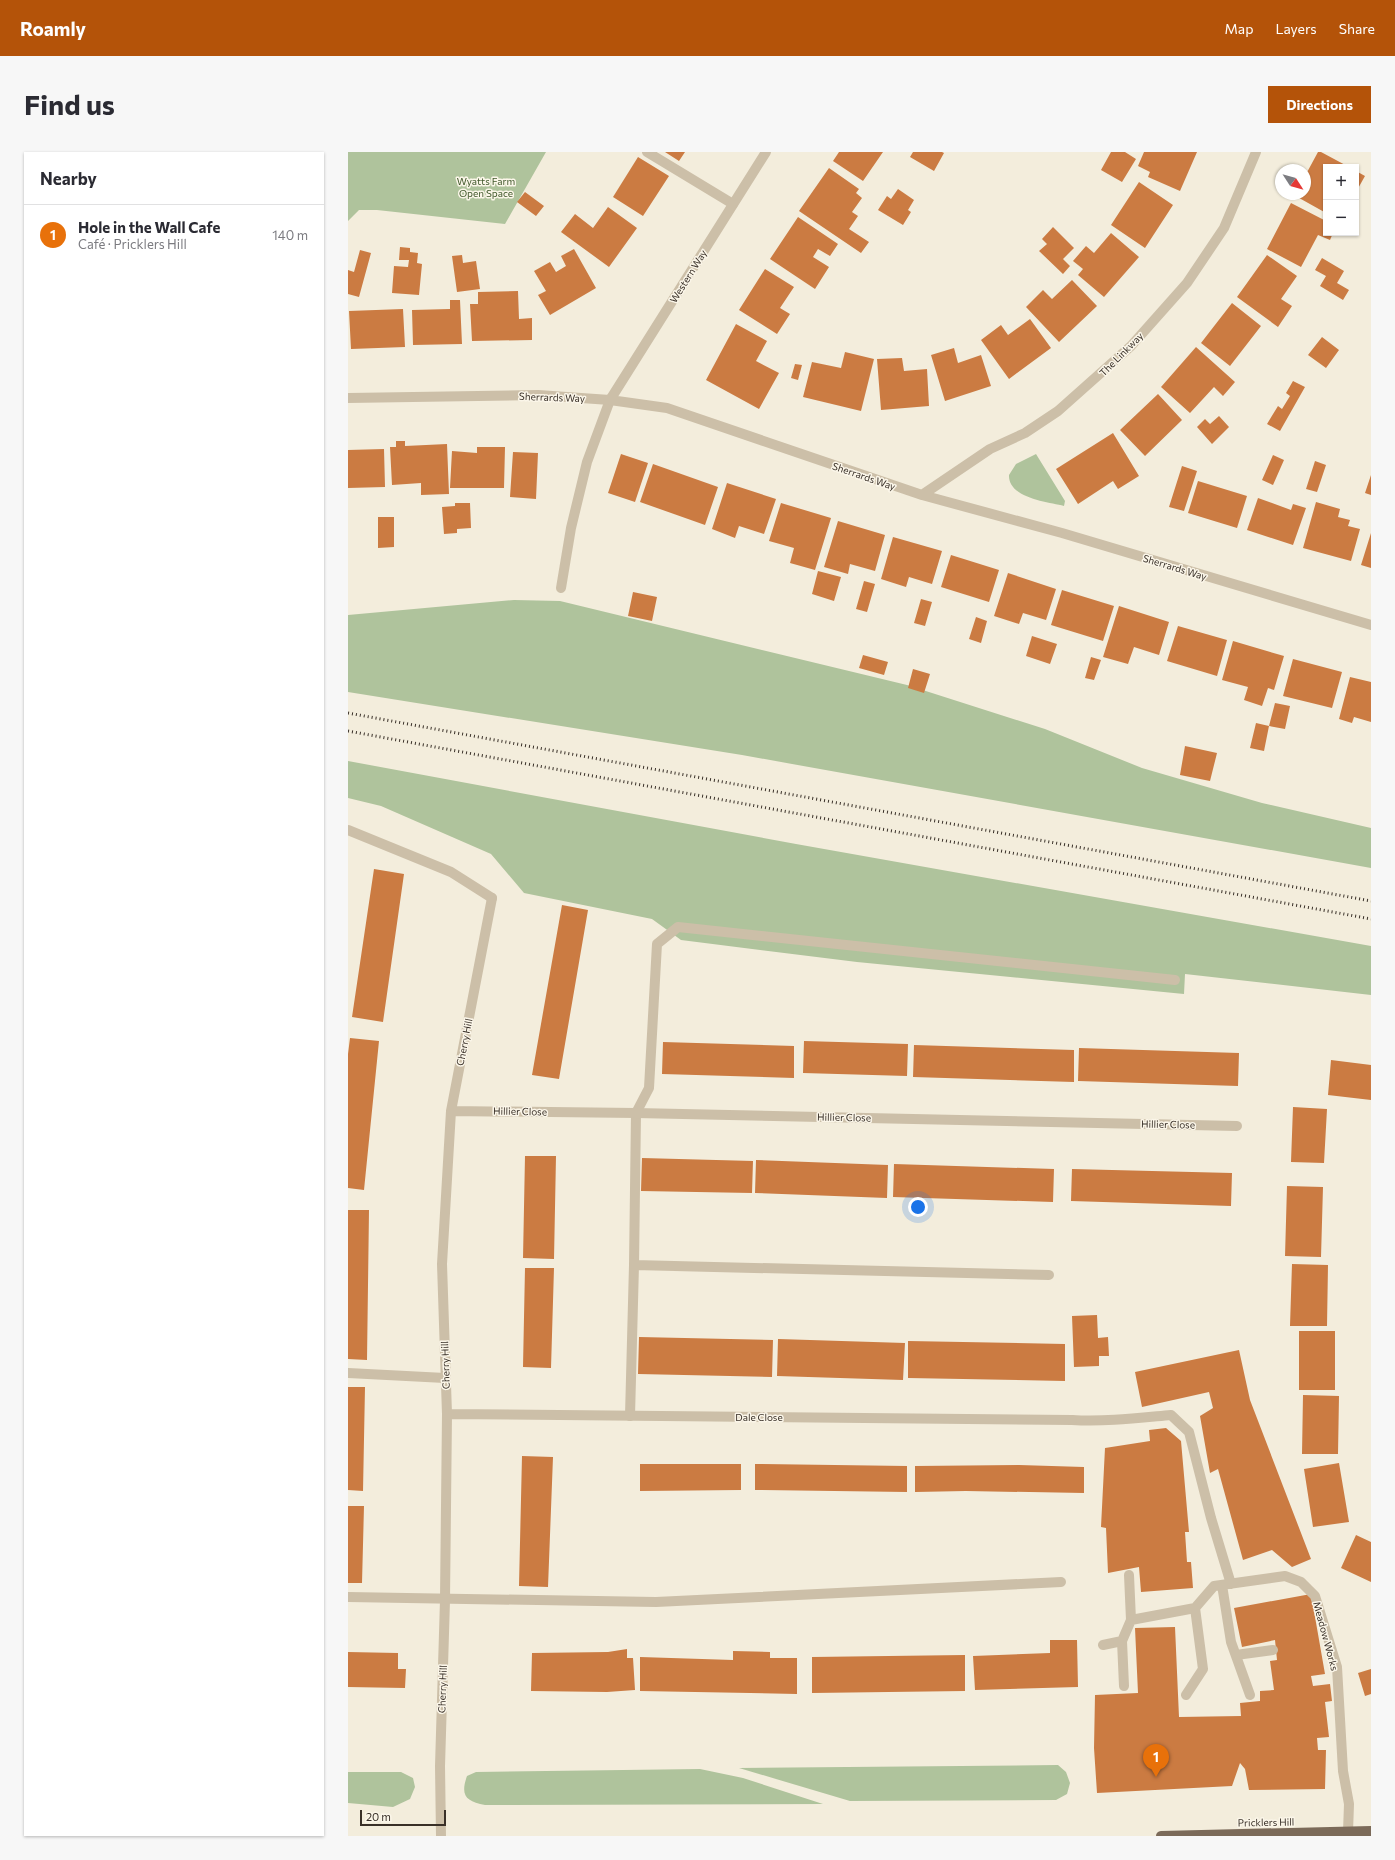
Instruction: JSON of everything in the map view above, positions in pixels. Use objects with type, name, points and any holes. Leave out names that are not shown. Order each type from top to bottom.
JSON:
[{"type":"main road","name":"Pricklers Hill","points":[[1161,1836],[1371,1831]]},
{"type":"street","points":[[647,152],[733,204]]},
{"type":"street","name":"Western Way","points":[[561,588],[571,528],[587,462],[610,400],[766,152]]},
{"type":"street","name":"The Linkway","points":[[922,495],[990,450],[1025,433],[1058,411],[1131,346],[1187,283],[1224,228],[1256,152]]},
{"type":"street","name":"Sherrards Way","points":[[348,398],[538,395],[610,400],[667,408],[922,495],[1062,533],[1371,625]]},
{"type":"street","name":"Cherry Hill","points":[[348,830],[451,872],[492,898],[451,1111],[442,1264],[447,1414],[445,1600],[440,1766],[441,1836]]},
{"type":"street","points":[[630,1416],[636,1113],[648,1088],[657,944],[678,927],[1175,980]]},
{"type":"street","name":"Hillier Close","points":[[451,1111],[636,1113],[1237,1126]]},
{"type":"street","points":[[634,1265],[1049,1275]]},
{"type":"street","points":[[348,1373],[445,1378]]},
{"type":"street","name":"Dale Close","points":[[447,1414],[1091,1421],[1171,1415],[1189,1432],[1226,1585],[1231,1642],[1250,1694]]},
{"type":"street","points":[[1124,1686],[1122,1641],[1131,1620],[1129,1575]]},
{"type":"street","name":"Meadow Works","points":[[1195,1608],[1214,1586],[1285,1576],[1301,1582],[1315,1596],[1337,1667],[1343,1771],[1349,1804],[1348,1832]]},
{"type":"street","points":[[348,1597],[445,1600],[656,1602],[1062,1582]]},
{"type":"street","points":[[1131,1620],[1195,1608],[1203,1669],[1186,1695]]},
{"type":"street","points":[[1103,1645],[1122,1641]]},
{"type":"street","points":[[1236,1655],[1273,1650]]},
{"type":"green space","name":"Wyatts Farm Open Space","points":[[348,152],[546,152],[505,224],[377,210],[359,210],[348,221]]},
{"type":"green space","points":[[1036,454],[1065,501],[1064,506],[1030,498],[1021,494],[1010,483],[1009,475],[1016,464]]},
{"type":"green space","points":[[514,600],[560,601],[907,685],[1045,729],[1142,768],[1262,803],[1371,828],[1371,868],[742,755],[348,692],[348,615]]},
{"type":"green space","points":[[348,761],[796,844],[1371,946],[1371,995],[1185,974],[1184,994],[857,962],[681,940],[652,919],[524,893],[491,854],[381,806],[348,798]]},
{"type":"green space","points":[[1058,1765],[1066,1772],[1070,1783],[1067,1794],[1056,1800],[850,1801],[739,1768]]},
{"type":"green space","points":[[700,1769],[743,1778],[823,1804],[485,1805],[473,1802],[469,1799],[466,1796],[464,1788],[467,1776],[476,1772]]},
{"type":"green space","points":[[348,1772],[401,1772],[413,1778],[415,1787],[410,1799],[393,1807],[348,1803]]},
{"type":"building","points":[[665,152],[685,152],[679,161]]},
{"type":"building","points":[[839,152],[883,152],[863,181],[833,161]]},
{"type":"building","points":[[913,152],[944,153],[934,171],[910,157]]},
{"type":"building","points":[[1111,152],[1125,152],[1136,159],[1122,182],[1101,170]]},
{"type":"building","points":[[1144,152],[1197,152],[1180,191],[1148,177],[1150,172],[1138,166]]},
{"type":"building","points":[[1318,152],[1321,152],[1343,164],[1323,164],[1323,211],[1303,200],[1311,200],[1311,165]]},
{"type":"building","points":[[638,157],[669,176],[643,216],[613,197]]},
{"type":"building","points":[[829,168],[859,189],[856,193],[862,198],[852,212],[858,216],[849,229],[869,242],[861,253],[799,211]]},
{"type":"building","points":[[1359,173],[1365,176],[1359,187]]},
{"type":"building","points":[[1139,182],[1173,205],[1145,248],[1111,225]]},
{"type":"building","points":[[898,189],[914,200],[908,210],[911,212],[903,225],[878,210],[887,196],[891,199]]},
{"type":"building","points":[[525,192],[544,206],[536,216],[517,202]]},
{"type":"building","points":[[1291,203],[1323,219],[1323,236],[1332,236],[1330,240],[1318,235],[1301,267],[1267,249]]},
{"type":"building","points":[[608,207],[637,228],[609,267],[561,232],[575,214],[593,228]]},
{"type":"building","points":[[798,217],[838,244],[830,256],[818,249],[813,257],[829,267],[815,289],[770,259]]},
{"type":"building","points":[[1053,227],[1074,248],[1063,259],[1070,266],[1063,274],[1039,251],[1047,244],[1042,239]]},
{"type":"building","points":[[1111,233],[1139,257],[1104,297],[1078,275],[1083,269],[1073,261],[1086,246],[1094,253]]},
{"type":"building","points":[[400,247],[410,248],[410,252],[418,253],[417,263],[422,264],[419,295],[392,293],[394,266],[408,267],[409,260],[399,260]]},
{"type":"building","points":[[574,249],[596,288],[550,315],[538,295],[546,291],[534,271],[550,262],[556,272],[566,266],[561,256]]},
{"type":"building","points":[[360,250],[371,253],[359,297],[348,294],[348,270],[354,272]]},
{"type":"building","points":[[462,255],[463,263],[476,261],[480,289],[457,292],[452,256]]},
{"type":"building","points":[[1267,255],[1297,276],[1281,299],[1292,306],[1278,327],[1237,297]]},
{"type":"building","points":[[1322,258],[1344,271],[1337,283],[1349,290],[1343,300],[1320,286],[1326,276],[1315,270]]},
{"type":"building","points":[[765,269],[794,287],[780,308],[790,314],[777,334],[739,310]]},
{"type":"building","points":[[1072,280],[1097,306],[1059,342],[1026,307],[1043,290],[1052,299]]},
{"type":"building","points":[[518,291],[519,319],[532,318],[532,340],[472,341],[470,304],[478,304],[478,292]]},
{"type":"building","points":[[450,300],[460,300],[462,344],[413,345],[412,310],[450,309]]},
{"type":"building","points":[[1232,303],[1261,326],[1230,366],[1201,343]]},
{"type":"building","points":[[403,309],[405,347],[351,349],[349,311]]},
{"type":"building","points":[[1030,319],[1051,348],[1009,379],[981,340],[1001,325],[1008,335]]},
{"type":"building","points":[[736,324],[767,341],[756,361],[779,373],[759,409],[706,380]]},
{"type":"building","points":[[1322,337],[1339,350],[1326,368],[1308,355]]},
{"type":"building","points":[[1196,347],[1235,382],[1223,396],[1214,387],[1190,413],[1161,387]]},
{"type":"building","points":[[954,348],[958,363],[981,355],[991,386],[945,401],[931,355]]},
{"type":"building","points":[[845,352],[874,359],[861,411],[803,397],[812,362],[841,368]]},
{"type":"building","points":[[902,358],[904,371],[927,369],[929,406],[881,410],[877,359]]},
{"type":"building","points":[[795,364],[802,365],[798,380],[791,378]]},
{"type":"building","points":[[1293,381],[1305,387],[1280,431],[1267,424],[1278,406],[1282,409],[1290,396],[1286,393]]},
{"type":"building","points":[[1158,394],[1182,420],[1145,456],[1120,430]]},
{"type":"building","points":[[1219,416],[1229,427],[1212,444],[1197,427],[1205,419],[1210,424]]},
{"type":"building","points":[[1113,433],[1139,476],[1118,489],[1113,481],[1078,504],[1056,469]]},
{"type":"building","points":[[396,441],[405,441],[405,446],[447,444],[449,494],[421,495],[421,483],[392,485],[390,447],[396,447]]},
{"type":"building","points":[[477,447],[505,447],[504,488],[450,488],[452,451],[477,453]]},
{"type":"building","points":[[384,449],[385,487],[348,488],[348,450]]},
{"type":"building","points":[[513,452],[538,453],[536,499],[510,497]]},
{"type":"building","points":[[621,454],[648,463],[635,502],[608,493]]},
{"type":"building","points":[[1273,455],[1284,460],[1273,485],[1262,480]]},
{"type":"building","points":[[1315,461],[1326,465],[1317,492],[1306,489]]},
{"type":"building","points":[[653,464],[718,487],[705,525],[640,502]]},
{"type":"building","points":[[1182,466],[1197,471],[1184,511],[1169,507]]},
{"type":"building","points":[[1371,475],[1371,495],[1365,493]]},
{"type":"building","points":[[1198,481],[1247,496],[1237,528],[1188,513]]},
{"type":"building","points":[[727,483],[776,499],[764,534],[739,526],[735,538],[712,529]]},
{"type":"building","points":[[1258,498],[1291,510],[1293,504],[1306,508],[1293,545],[1247,530]]},
{"type":"building","points":[[1316,502],[1340,509],[1338,517],[1350,520],[1348,526],[1360,529],[1351,561],[1303,548]]},
{"type":"building","points":[[455,503],[470,503],[471,528],[457,529],[457,533],[444,534],[442,507],[455,506]]},
{"type":"building","points":[[781,503],[831,518],[815,570],[790,563],[794,548],[769,541]]},
{"type":"building","points":[[378,517],[394,517],[394,547],[378,548]]},
{"type":"building","points":[[838,521],[885,535],[875,571],[850,564],[848,574],[824,567]]},
{"type":"building","points":[[1371,533],[1371,568],[1361,565]]},
{"type":"building","points":[[893,537],[942,551],[932,584],[909,577],[906,587],[881,579]]},
{"type":"building","points":[[951,555],[999,570],[989,602],[941,587]]},
{"type":"building","points":[[818,571],[841,577],[834,601],[812,594]]},
{"type":"building","points":[[1008,573],[1056,589],[1046,620],[1023,613],[1019,624],[994,616]]},
{"type":"building","points":[[864,581],[875,584],[867,612],[856,609]]},
{"type":"building","points":[[1062,590],[1114,606],[1103,641],[1051,625]]},
{"type":"building","points":[[633,592],[657,597],[652,621],[628,616]]},
{"type":"building","points":[[921,599],[932,602],[925,626],[914,623]]},
{"type":"building","points":[[1119,606],[1169,622],[1159,655],[1134,647],[1128,664],[1103,657]]},
{"type":"building","points":[[976,617],[987,621],[981,643],[969,639]]},
{"type":"building","points":[[1178,626],[1227,640],[1217,676],[1167,661]]},
{"type":"building","points":[[1032,636],[1057,644],[1050,664],[1026,656]]},
{"type":"building","points":[[1233,641],[1284,656],[1274,690],[1268,688],[1262,706],[1244,700],[1248,687],[1222,680]]},
{"type":"building","points":[[863,655],[888,662],[884,675],[859,668]]},
{"type":"building","points":[[1091,657],[1101,660],[1094,680],[1085,678]]},
{"type":"building","points":[[1293,659],[1342,672],[1332,708],[1283,696]]},
{"type":"building","points":[[913,669],[930,674],[924,693],[908,688]]},
{"type":"building","points":[[1350,677],[1371,682],[1371,722],[1354,717],[1352,723],[1339,719]]},
{"type":"building","points":[[1275,703],[1290,706],[1285,729],[1269,726]]},
{"type":"building","points":[[1256,723],[1269,726],[1264,751],[1250,748]]},
{"type":"building","points":[[1185,746],[1217,753],[1210,781],[1180,775]]},
{"type":"building","points":[[374,869],[404,874],[383,1022],[352,1017]]},
{"type":"building","points":[[562,905],[588,910],[559,1079],[532,1075]]},
{"type":"building","points":[[350,1038],[379,1041],[364,1190],[348,1188],[348,1054]]},
{"type":"building","points":[[804,1041],[908,1044],[907,1076],[803,1073]]},
{"type":"building","points":[[663,1042],[794,1046],[794,1078],[662,1074]]},
{"type":"building","points":[[914,1045],[1074,1050],[1074,1082],[913,1077]]},
{"type":"building","points":[[1079,1048],[1239,1053],[1238,1086],[1078,1081]]},
{"type":"building","points":[[1331,1060],[1371,1065],[1371,1100],[1328,1095]]},
{"type":"building","points":[[1293,1107],[1327,1109],[1324,1163],[1291,1162]]},
{"type":"building","points":[[525,1156],[556,1156],[554,1259],[523,1258]]},
{"type":"building","points":[[642,1158],[753,1161],[752,1193],[641,1191]]},
{"type":"building","points":[[756,1160],[888,1165],[887,1198],[755,1193]]},
{"type":"building","points":[[894,1164],[1054,1169],[1053,1202],[893,1197]]},
{"type":"building","points":[[1072,1169],[1232,1173],[1231,1206],[1071,1201]]},
{"type":"building","points":[[1287,1186],[1323,1187],[1321,1257],[1285,1256]]},
{"type":"building","points":[[348,1210],[369,1210],[367,1360],[348,1359]]},
{"type":"building","points":[[1292,1264],[1328,1265],[1327,1326],[1290,1326]]},
{"type":"building","points":[[525,1268],[554,1268],[551,1368],[523,1367]]},
{"type":"building","points":[[1097,1315],[1098,1338],[1108,1337],[1109,1356],[1099,1356],[1099,1366],[1074,1367],[1072,1316]]},
{"type":"building","points":[[1299,1331],[1335,1331],[1335,1390],[1299,1390]]},
{"type":"building","points":[[639,1337],[773,1340],[772,1377],[638,1374]]},
{"type":"building","points":[[778,1339],[905,1343],[903,1380],[777,1376]]},
{"type":"building","points":[[908,1341],[1065,1344],[1065,1381],[908,1378]]},
{"type":"building","points":[[1239,1350],[1250,1400],[1311,1559],[1292,1567],[1272,1550],[1243,1560],[1218,1469],[1210,1473],[1200,1416],[1213,1408],[1209,1392],[1142,1407],[1135,1372]]},
{"type":"building","points":[[348,1387],[365,1387],[363,1491],[348,1490]]},
{"type":"building","points":[[1303,1395],[1339,1396],[1338,1454],[1302,1454]]},
{"type":"building","points":[[1166,1428],[1181,1441],[1189,1532],[1185,1532],[1187,1562],[1191,1562],[1193,1588],[1141,1592],[1139,1567],[1108,1573],[1106,1528],[1101,1527],[1105,1448],[1150,1441],[1149,1430]]},
{"type":"building","points":[[522,1456],[553,1457],[548,1587],[519,1586]]},
{"type":"building","points":[[1339,1463],[1349,1522],[1313,1527],[1304,1469]]},
{"type":"building","points":[[640,1464],[741,1464],[741,1490],[640,1491]]},
{"type":"building","points":[[755,1464],[907,1466],[907,1492],[755,1490]]},
{"type":"building","points":[[1019,1465],[1084,1467],[1084,1493],[966,1491],[915,1492],[915,1466]]},
{"type":"building","points":[[348,1506],[364,1506],[362,1583],[348,1583]]},
{"type":"building","points":[[1356,1535],[1371,1542],[1371,1582],[1341,1568]]},
{"type":"building","points":[[1311,1594],[1325,1674],[1311,1676],[1313,1686],[1330,1684],[1332,1701],[1325,1702],[1329,1737],[1317,1738],[1318,1750],[1326,1750],[1325,1789],[1249,1790],[1245,1769],[1240,1763],[1232,1786],[1097,1793],[1094,1748],[1095,1695],[1138,1693],[1135,1628],[1175,1627],[1179,1717],[1241,1716],[1240,1703],[1260,1701],[1260,1691],[1274,1690],[1270,1661],[1277,1660],[1275,1640],[1242,1647],[1234,1608]]},
{"type":"building","points":[[1050,1640],[1077,1640],[1078,1687],[975,1690],[973,1656],[1050,1653]]},
{"type":"building","points":[[627,1649],[627,1658],[633,1658],[635,1690],[607,1692],[531,1691],[532,1653],[608,1652]]},
{"type":"building","points":[[733,1651],[770,1652],[770,1658],[797,1658],[797,1694],[640,1691],[640,1657],[733,1660]]},
{"type":"building","points":[[348,1652],[398,1653],[398,1669],[406,1669],[405,1688],[348,1687]]},
{"type":"building","points":[[965,1655],[965,1691],[812,1693],[812,1657]]},
{"type":"building","points":[[1371,1669],[1371,1694],[1365,1696],[1358,1673]]},
{"type":"railway","points":[[348,713],[1371,901]]},
{"type":"railway","points":[[348,731],[1371,919]]},
{"type":"place","name":"Hole in the Wall Cafe","points":[[1156,1777]]}]
